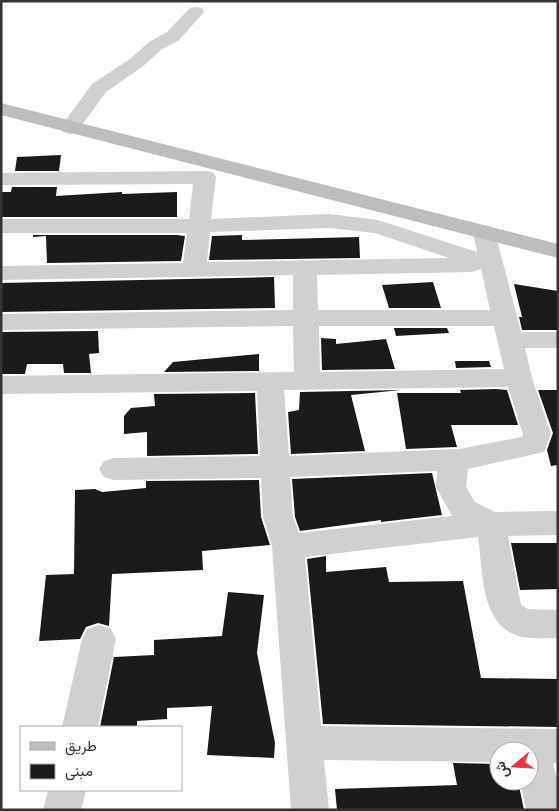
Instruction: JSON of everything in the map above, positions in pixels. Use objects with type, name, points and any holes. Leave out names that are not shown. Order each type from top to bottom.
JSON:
[{"type":"main road","points":[[1,109],[558,251]]},
{"type":"street","points":[[70,128],[99,88],[136,63],[155,46],[174,36],[196,12]]},
{"type":"street","points":[[1,179],[205,177],[194,270]]},
{"type":"street","points":[[1,226],[200,226],[329,221],[378,226],[492,265]]},
{"type":"street","points":[[378,226],[384,266]]},
{"type":"street","points":[[114,469],[276,467],[459,460],[534,444],[537,434],[519,378],[484,232]]},
{"type":"street","points":[[1,273],[492,265]]},
{"type":"street","points":[[305,268],[307,381]]},
{"type":"street","points":[[1,322],[306,318],[507,329],[558,340]]},
{"type":"street","points":[[1,385],[519,378]]},
{"type":"street","points":[[270,382],[278,517],[288,546],[310,810]]},
{"type":"street","points":[[459,460],[452,469],[451,487],[464,510],[492,524]]},
{"type":"street","points":[[288,546],[492,524],[558,523]]},
{"type":"street","points":[[492,524],[503,600],[509,614],[523,623],[558,624]]},
{"type":"street","points":[[80,726],[99,639]]},
{"type":"street","points":[[305,743],[544,746],[545,810]]},
{"type":"street","points":[[62,810],[67,791]]},
{"type":"building","points":[[61,155],[59,171],[15,171],[17,157]]},
{"type":"building","points":[[12,187],[57,187],[56,196],[122,192],[122,194],[177,192],[177,217],[1,217],[1,192],[11,192]]},
{"type":"building","points":[[33,235],[185,236],[181,261],[47,263],[46,236],[33,237]]},
{"type":"building","points":[[242,235],[242,240],[359,237],[360,258],[209,260],[212,236]]},
{"type":"building","points":[[274,277],[275,308],[1,312],[1,283]]},
{"type":"building","points":[[433,282],[441,308],[389,308],[382,285]]},
{"type":"building","points":[[514,284],[558,291],[558,330],[522,330],[519,317],[522,317]]},
{"type":"building","points":[[394,328],[447,328],[449,333],[396,336]]},
{"type":"building","points":[[98,331],[99,353],[89,354],[91,373],[64,373],[63,364],[27,364],[25,374],[1,374],[1,332]]},
{"type":"building","points":[[321,338],[336,339],[336,344],[386,339],[395,369],[322,370]]},
{"type":"building","points":[[259,354],[259,371],[164,372],[173,362]]},
{"type":"building","points":[[455,361],[489,361],[491,367],[456,368]]},
{"type":"building","points":[[401,390],[351,395],[365,451],[291,454],[288,412],[299,410],[300,392]]},
{"type":"building","points":[[460,390],[507,390],[518,425],[451,425],[457,447],[406,449],[397,393],[461,393]]},
{"type":"building","points":[[538,390],[558,390],[558,465],[551,466],[547,450],[553,433]]},
{"type":"building","points":[[255,393],[258,454],[147,456],[147,432],[124,434],[124,416],[131,408],[155,406],[154,394]]},
{"type":"building","points":[[432,473],[442,515],[381,522],[381,520],[300,531],[295,517],[292,479]]},
{"type":"building","points":[[259,480],[261,517],[270,545],[202,551],[203,570],[112,574],[109,626],[98,623],[86,627],[80,639],[39,641],[46,575],[74,574],[75,490],[95,489],[102,492],[146,488],[146,481]]},
{"type":"building","points":[[511,543],[558,543],[558,589],[520,590]]},
{"type":"building","points":[[326,556],[326,572],[386,567],[389,582],[463,581],[481,678],[558,679],[558,727],[323,724],[307,559]]},
{"type":"building","points":[[228,592],[264,595],[257,653],[275,743],[274,758],[207,755],[212,706],[167,708],[167,719],[137,721],[137,726],[100,726],[114,657],[154,655],[154,640],[222,636]]},
{"type":"building","points":[[453,763],[489,764],[489,791],[520,791],[524,810],[337,810],[335,789],[457,785]]}]
